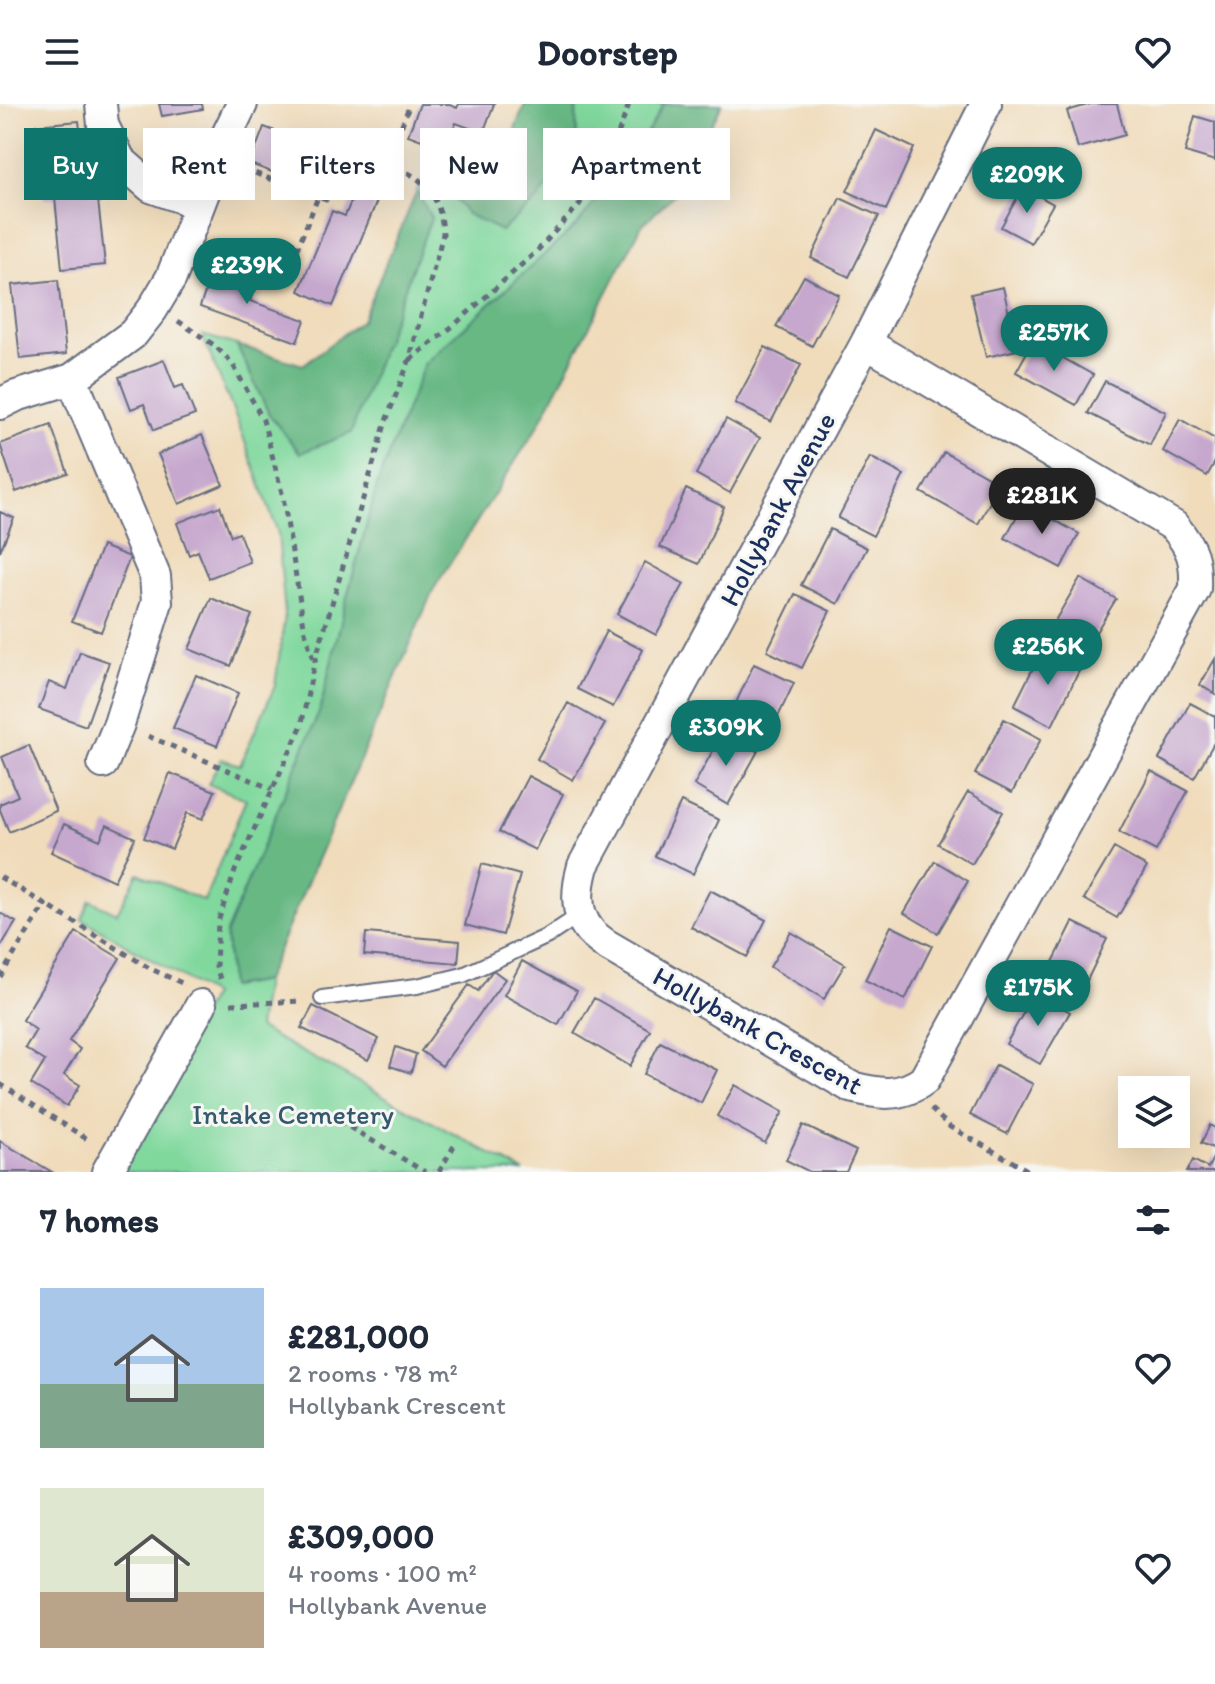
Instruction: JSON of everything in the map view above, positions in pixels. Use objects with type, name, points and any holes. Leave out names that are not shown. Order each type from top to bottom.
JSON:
[{"type":"street","points":[[101,104],[103,125],[120,160],[151,187],[199,204]]},
{"type":"street","points":[[0,404],[72,379],[133,334],[171,278],[224,141],[242,104]]},
{"type":"street","name":"Hollybank Avenue","points":[[581,914],[577,896],[583,866],[866,343],[986,104]]},
{"type":"street","points":[[866,343],[1174,526],[1186,541],[1196,563],[1195,589],[924,1080],[912,1089]]},
{"type":"street","points":[[72,379],[155,576],[157,602],[119,724],[103,763]]},
{"type":"street","name":"Hollybank Crescent","points":[[581,914],[589,930],[605,944],[851,1087],[875,1094],[912,1089]]},
{"type":"street","points":[[102,1159],[206,998]]},
{"type":"lane","points":[[322,998],[417,986],[463,975],[548,936],[581,914]]},
{"type":"path","points":[[401,127],[410,104]]},
{"type":"path","points":[[409,361],[537,251],[579,205],[609,159],[629,104]]},
{"type":"path","points":[[206,998],[216,966],[218,922],[235,871],[301,727],[314,664],[386,421],[409,361],[443,234],[442,216],[433,193],[416,175],[404,171]]},
{"type":"path","points":[[203,249],[284,281],[317,200]]},
{"type":"path","points":[[170,316],[214,345],[232,363],[263,420],[283,497],[305,632],[314,664]]},
{"type":"path","points":[[119,724],[272,789]]},
{"type":"path","points":[[0,877],[151,969],[206,998],[289,1003],[322,998]]},
{"type":"path","points":[[0,977],[46,903]]},
{"type":"path","points":[[1,1082],[102,1159]]},
{"type":"path","points":[[912,1089],[950,1127],[1031,1172]]},
{"type":"path","points":[[329,1115],[425,1172]]},
{"type":"path","points":[[439,1172],[455,1144]]},
{"type":"green space","points":[[525,104],[576,104],[577,128],[543,128],[543,192],[501,231],[467,214],[456,200],[527,200],[527,128],[515,128]]},
{"type":"green space","points":[[576,104],[664,104],[651,128],[577,128]]},
{"type":"green space","points":[[664,104],[722,104],[710,128],[650,128]]},
{"type":"green space","name":"Intake Cemetery","points":[[543,168],[543,200],[597,200],[578,224],[425,363],[378,482],[320,710],[226,933],[230,987],[265,981],[258,1028],[524,1172],[121,1172],[212,995],[82,919],[90,900],[117,913],[138,873],[204,901],[246,799],[208,784],[221,759],[240,765],[275,686],[285,615],[278,533],[202,335],[237,345],[270,416],[300,453],[431,218],[422,200],[456,200],[467,214],[490,200],[527,200],[527,178]]},
{"type":"green space","points":[[417,191],[431,218],[351,433],[300,453],[270,416],[237,345],[303,365],[362,320]]},
{"type":"green space","points":[[596,200],[669,200],[642,225],[538,426],[433,590],[265,981],[230,987],[226,933],[320,710],[378,482],[425,363],[578,224]]},
{"type":"building","points":[[159,104],[202,104],[203,109],[162,116]]},
{"type":"building","points":[[420,104],[447,104],[457,108],[459,104],[494,104],[485,128],[470,128],[456,123],[454,128],[420,128],[420,139],[408,135]]},
{"type":"building","points":[[1091,104],[1117,104],[1125,135],[1078,148],[1067,111]]},
{"type":"building","points":[[1195,116],[1215,122],[1215,161],[1185,152]]},
{"type":"building","points":[[79,121],[80,128],[36,128],[36,125]]},
{"type":"building","points":[[264,127],[271,130],[271,172],[255,166],[255,151]]},
{"type":"building","points":[[876,130],[914,148],[886,210],[847,191]]},
{"type":"building","points":[[1023,187],[1053,204],[1031,243],[1001,227]]},
{"type":"building","points":[[840,198],[879,216],[849,277],[811,258]]},
{"type":"building","points":[[55,200],[98,200],[105,265],[62,269]]},
{"type":"building","points":[[352,200],[377,200],[333,306],[299,291],[332,211],[345,216]]},
{"type":"building","points":[[213,269],[256,284],[250,301],[305,320],[297,342],[200,307]]},
{"type":"building","points":[[804,276],[839,295],[812,346],[776,327]]},
{"type":"building","points":[[58,280],[66,354],[20,359],[12,285]]},
{"type":"building","points":[[1003,287],[1017,350],[986,357],[971,294]]},
{"type":"building","points":[[1033,341],[1093,375],[1076,405],[1016,372]]},
{"type":"building","points":[[765,347],[801,365],[771,422],[735,403]]},
{"type":"building","points":[[164,360],[175,388],[183,385],[195,415],[154,430],[144,404],[131,409],[119,377]]},
{"type":"building","points":[[1105,381],[1166,412],[1150,445],[1088,413]]},
{"type":"building","points":[[726,419],[760,438],[730,493],[696,474]]},
{"type":"building","points":[[1180,419],[1215,439],[1215,462],[1207,476],[1163,451]]},
{"type":"building","points":[[51,425],[68,473],[16,492],[0,444]]},
{"type":"building","points":[[202,435],[223,485],[179,504],[158,454]]},
{"type":"building","points":[[944,452],[1000,484],[978,524],[921,492]]},
{"type":"building","points":[[870,457],[904,475],[873,536],[838,518]]},
{"type":"building","points":[[686,489],[724,507],[699,564],[660,547]]},
{"type":"building","points":[[1024,503],[1079,534],[1061,568],[1005,538]]},
{"type":"building","points":[[220,506],[231,536],[239,533],[250,562],[209,578],[198,551],[189,555],[177,523]]},
{"type":"building","points":[[0,512],[14,518],[0,551]]},
{"type":"building","points":[[830,529],[867,548],[838,604],[801,585]]},
{"type":"building","points":[[102,546],[130,557],[101,632],[72,621]]},
{"type":"building","points":[[645,562],[684,584],[656,635],[617,614]]},
{"type":"building","points":[[1080,578],[1116,599],[1084,652],[1049,631]]},
{"type":"building","points":[[795,594],[830,611],[802,668],[767,651]]},
{"type":"building","points":[[211,598],[252,615],[231,666],[189,649]]},
{"type":"building","points":[[606,631],[643,650],[613,707],[577,689]]},
{"type":"building","points":[[1043,648],[1081,667],[1052,726],[1014,706]]},
{"type":"building","points":[[80,652],[109,662],[86,726],[39,709],[49,682],[67,689]]},
{"type":"building","points":[[1215,659],[1215,694],[1200,685]]},
{"type":"building","points":[[754,664],[794,683],[767,740],[727,722]]},
{"type":"building","points":[[196,675],[238,693],[217,746],[173,728]]},
{"type":"building","points":[[568,703],[605,724],[573,780],[537,759]]},
{"type":"building","points":[[1190,703],[1215,716],[1215,741],[1194,778],[1159,759]]},
{"type":"building","points":[[1004,719],[1041,739],[1012,793],[975,774]]},
{"type":"building","points":[[723,732],[758,751],[728,805],[694,785]]},
{"type":"building","points":[[29,745],[56,811],[9,832],[0,804],[18,796],[2,757]]},
{"type":"building","points":[[1151,771],[1188,791],[1156,851],[1119,832]]},
{"type":"building","points":[[170,773],[215,791],[203,819],[187,813],[172,849],[144,838]]},
{"type":"building","points":[[528,776],[563,794],[535,850],[499,832]]},
{"type":"building","points":[[968,792],[1003,812],[972,864],[938,844]]},
{"type":"building","points":[[681,802],[719,820],[693,874],[655,856]]},
{"type":"building","points":[[64,824],[100,840],[107,825],[135,838],[114,881],[51,852]]},
{"type":"building","points":[[1114,848],[1147,867],[1117,918],[1084,899]]},
{"type":"building","points":[[935,861],[968,881],[938,933],[904,913]]},
{"type":"building","points":[[482,864],[520,875],[503,935],[465,925]]},
{"type":"building","points":[[710,890],[766,920],[747,957],[691,927]]},
{"type":"building","points":[[0,913],[16,922],[0,948]]},
{"type":"building","points":[[1073,922],[1107,939],[1081,993],[1046,976]]},
{"type":"building","points":[[891,926],[932,946],[905,1000],[865,980]]},
{"type":"building","points":[[76,932],[120,958],[69,1041],[80,1049],[64,1075],[80,1085],[67,1106],[31,1084],[45,1061],[25,1048],[36,1030],[22,1020]]},
{"type":"building","points":[[791,932],[845,964],[824,999],[770,967]]},
{"type":"building","points":[[366,933],[460,941],[458,963],[364,955]]},
{"type":"building","points":[[522,961],[577,991],[558,1025],[504,995]]},
{"type":"building","points":[[493,970],[505,979],[442,1066],[421,1051],[469,985],[478,991]]},
{"type":"building","points":[[1035,992],[1070,1012],[1040,1064],[1006,1044]]},
{"type":"building","points":[[594,998],[650,1030],[630,1066],[574,1033]]},
{"type":"building","points":[[313,1006],[379,1039],[368,1060],[301,1028]]},
{"type":"building","points":[[660,1042],[717,1070],[701,1103],[644,1074]]},
{"type":"building","points":[[396,1047],[416,1054],[411,1073],[390,1066]]},
{"type":"building","points":[[996,1065],[1033,1084],[1007,1134],[970,1115]]},
{"type":"building","points":[[735,1085],[783,1112],[765,1143],[717,1116]]},
{"type":"building","points":[[803,1125],[856,1151],[846,1172],[810,1172],[786,1160]]},
{"type":"building","points":[[1210,1125],[1215,1128],[1215,1149],[1201,1143]]},
{"type":"building","points":[[0,1141],[52,1172],[0,1172]]},
{"type":"building","points":[[1215,1154],[1215,1172],[1187,1172],[1193,1160],[1208,1168]]}]
